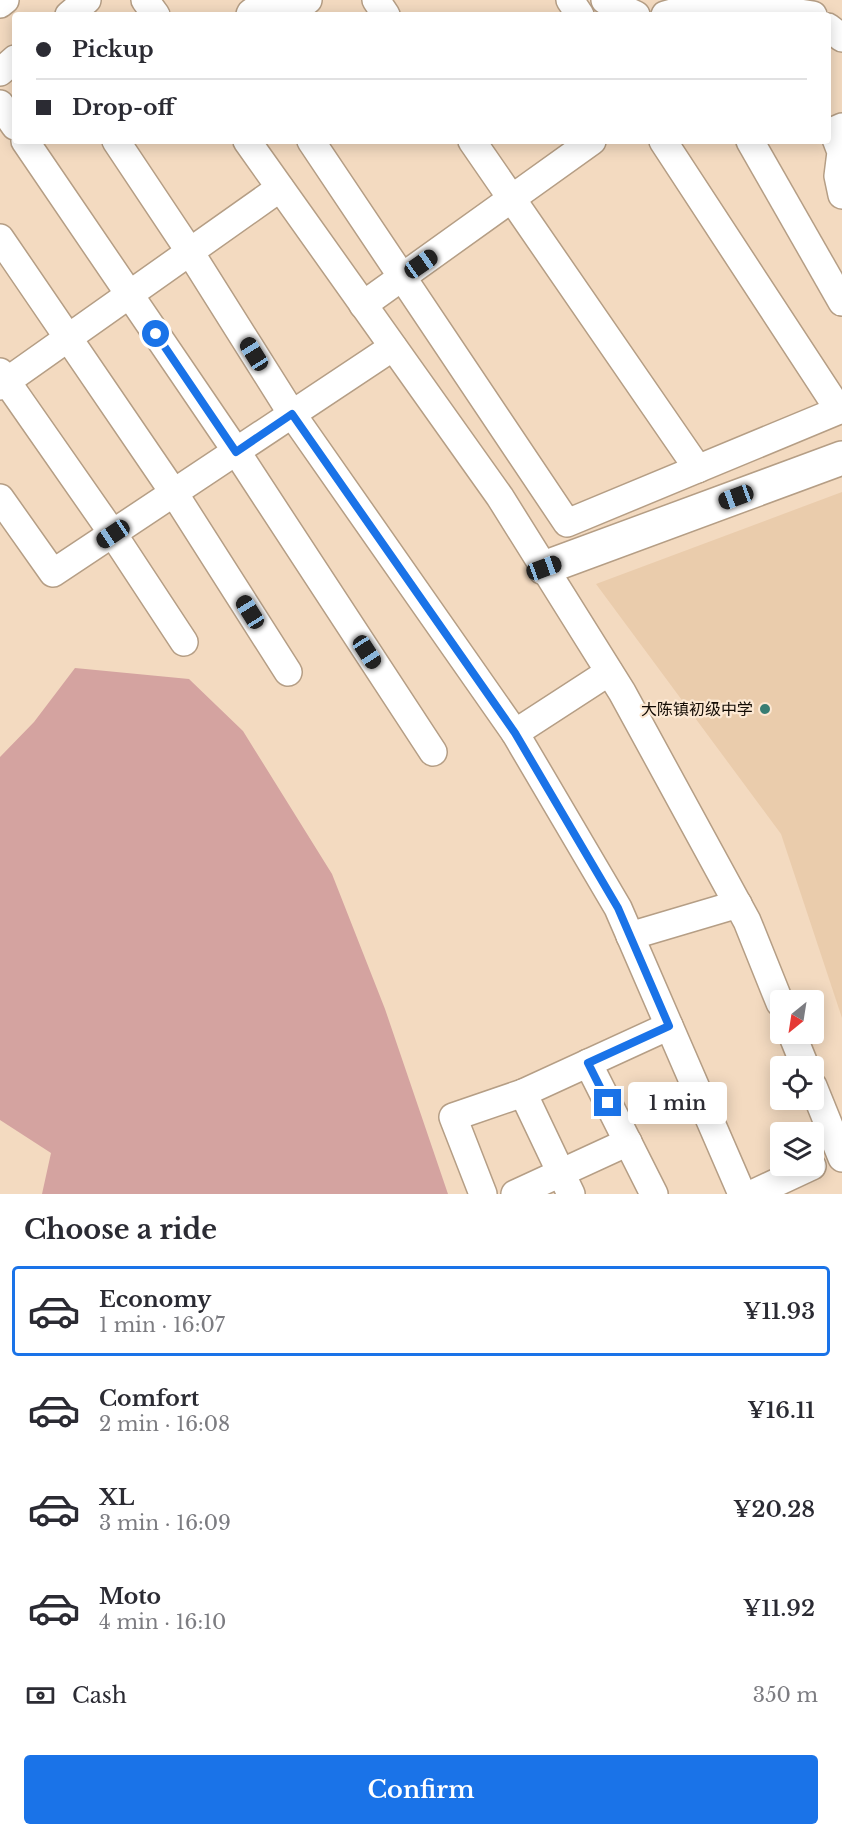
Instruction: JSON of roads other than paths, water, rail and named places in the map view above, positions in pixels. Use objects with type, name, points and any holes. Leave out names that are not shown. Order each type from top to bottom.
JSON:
[{"type":"main road","points":[[257,12],[274,0]]},
{"type":"main road","points":[[544,568],[842,458]]},
{"type":"street","points":[[0,4],[5,0]]},
{"type":"street","points":[[73,12],[87,0]]},
{"type":"street","points":[[291,12],[308,0]]},
{"type":"street","points":[[605,0],[630,12]]},
{"type":"street","points":[[676,12],[715,1],[792,12]]},
{"type":"street","points":[[0,72],[12,62]]},
{"type":"street","points":[[0,104],[12,122]]},
{"type":"street","points":[[842,127],[833,131],[841,152],[838,176],[842,195]]},
{"type":"street","points":[[28,144],[236,452],[433,753]]},
{"type":"street","points":[[118,144],[190,252],[292,414],[515,733],[618,908],[742,1194]]},
{"type":"street","points":[[249,144],[500,497],[609,672],[747,921],[775,990]]},
{"type":"street","points":[[313,144],[567,523],[841,409],[665,144]]},
{"type":"street","points":[[474,144],[698,469]]},
{"type":"street","points":[[363,305],[588,144]]},
{"type":"street","points":[[752,144],[842,302]]},
{"type":"street","points":[[184,642],[113,534],[2,380],[69,337],[280,188]]},
{"type":"street","points":[[0,238],[174,493],[288,672]]},
{"type":"street","points":[[0,498],[54,573],[393,347]]},
{"type":"street","points":[[515,733],[609,672]]},
{"type":"street","points":[[630,936],[738,904]]},
{"type":"street","points":[[483,1194],[453,1117],[523,1093],[669,1026]]},
{"type":"street","points":[[588,1063],[654,1194]]},
{"type":"street","points":[[523,1093],[566,1183]]},
{"type":"street","points":[[823,1110],[841,1155],[824,1161]]},
{"type":"street","points":[[515,1194],[566,1183],[628,1142]]},
{"type":"street","points":[[752,1194],[790,1176]]},
{"type":"place","name":"大陈镇初级中学","points":[[765,709]]}]
